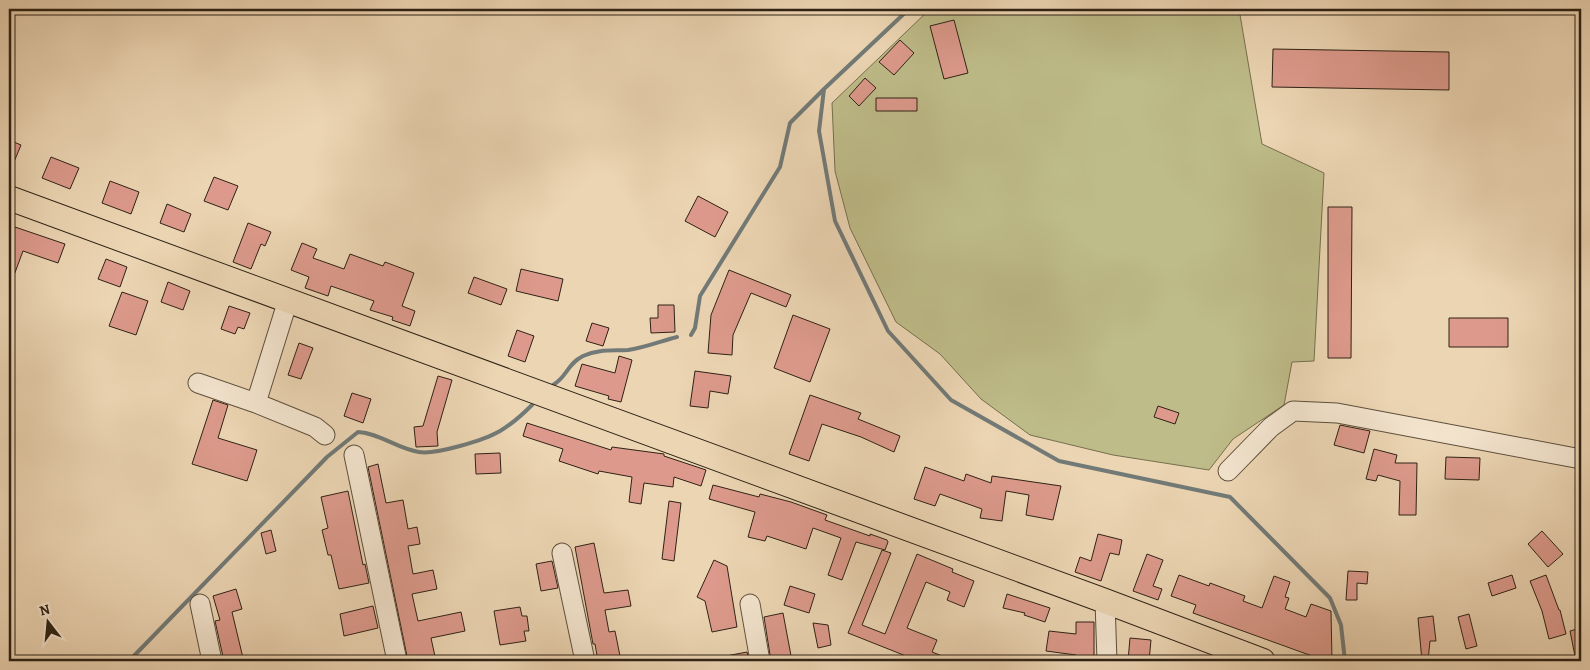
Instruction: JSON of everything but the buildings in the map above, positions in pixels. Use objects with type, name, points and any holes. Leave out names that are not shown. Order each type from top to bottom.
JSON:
[{"type":"main road","points":[[9,198],[1105,601],[1263,661]]},
{"type":"street","points":[[256,404],[288,300]]},
{"type":"street","points":[[198,383],[315,427],[325,435]]},
{"type":"street","points":[[1228,471],[1271,427],[1293,411],[1337,413],[1581,459]]},
{"type":"street","points":[[354,455],[397,661]]},
{"type":"street","points":[[562,553],[585,661]]},
{"type":"street","points":[[1105,601],[1107,661]]},
{"type":"street","points":[[200,604],[212,661]]},
{"type":"street","points":[[750,604],[760,661]]},
{"type":"shaded area","points":[[930,9],[1239,9],[1262,144],[1324,173],[1314,361],[1292,362],[1284,405],[1233,439],[1209,470],[1113,455],[1030,435],[981,399],[940,354],[896,322],[850,228],[835,171],[832,103]]},
{"type":"waterway","points":[[691,335],[695,328],[700,296],[780,167],[790,123],[909,9]]},
{"type":"waterway","points":[[824,89],[819,131],[835,221],[888,331],[951,400],[1059,461],[1230,497],[1330,598],[1341,625],[1345,661]]},
{"type":"waterway","points":[[553,385],[583,356],[600,351],[634,349],[677,337]]},
{"type":"waterway","points":[[129,661],[327,457],[358,432],[373,435],[419,452],[436,451],[460,446],[493,435],[521,416],[532,405]]}]
